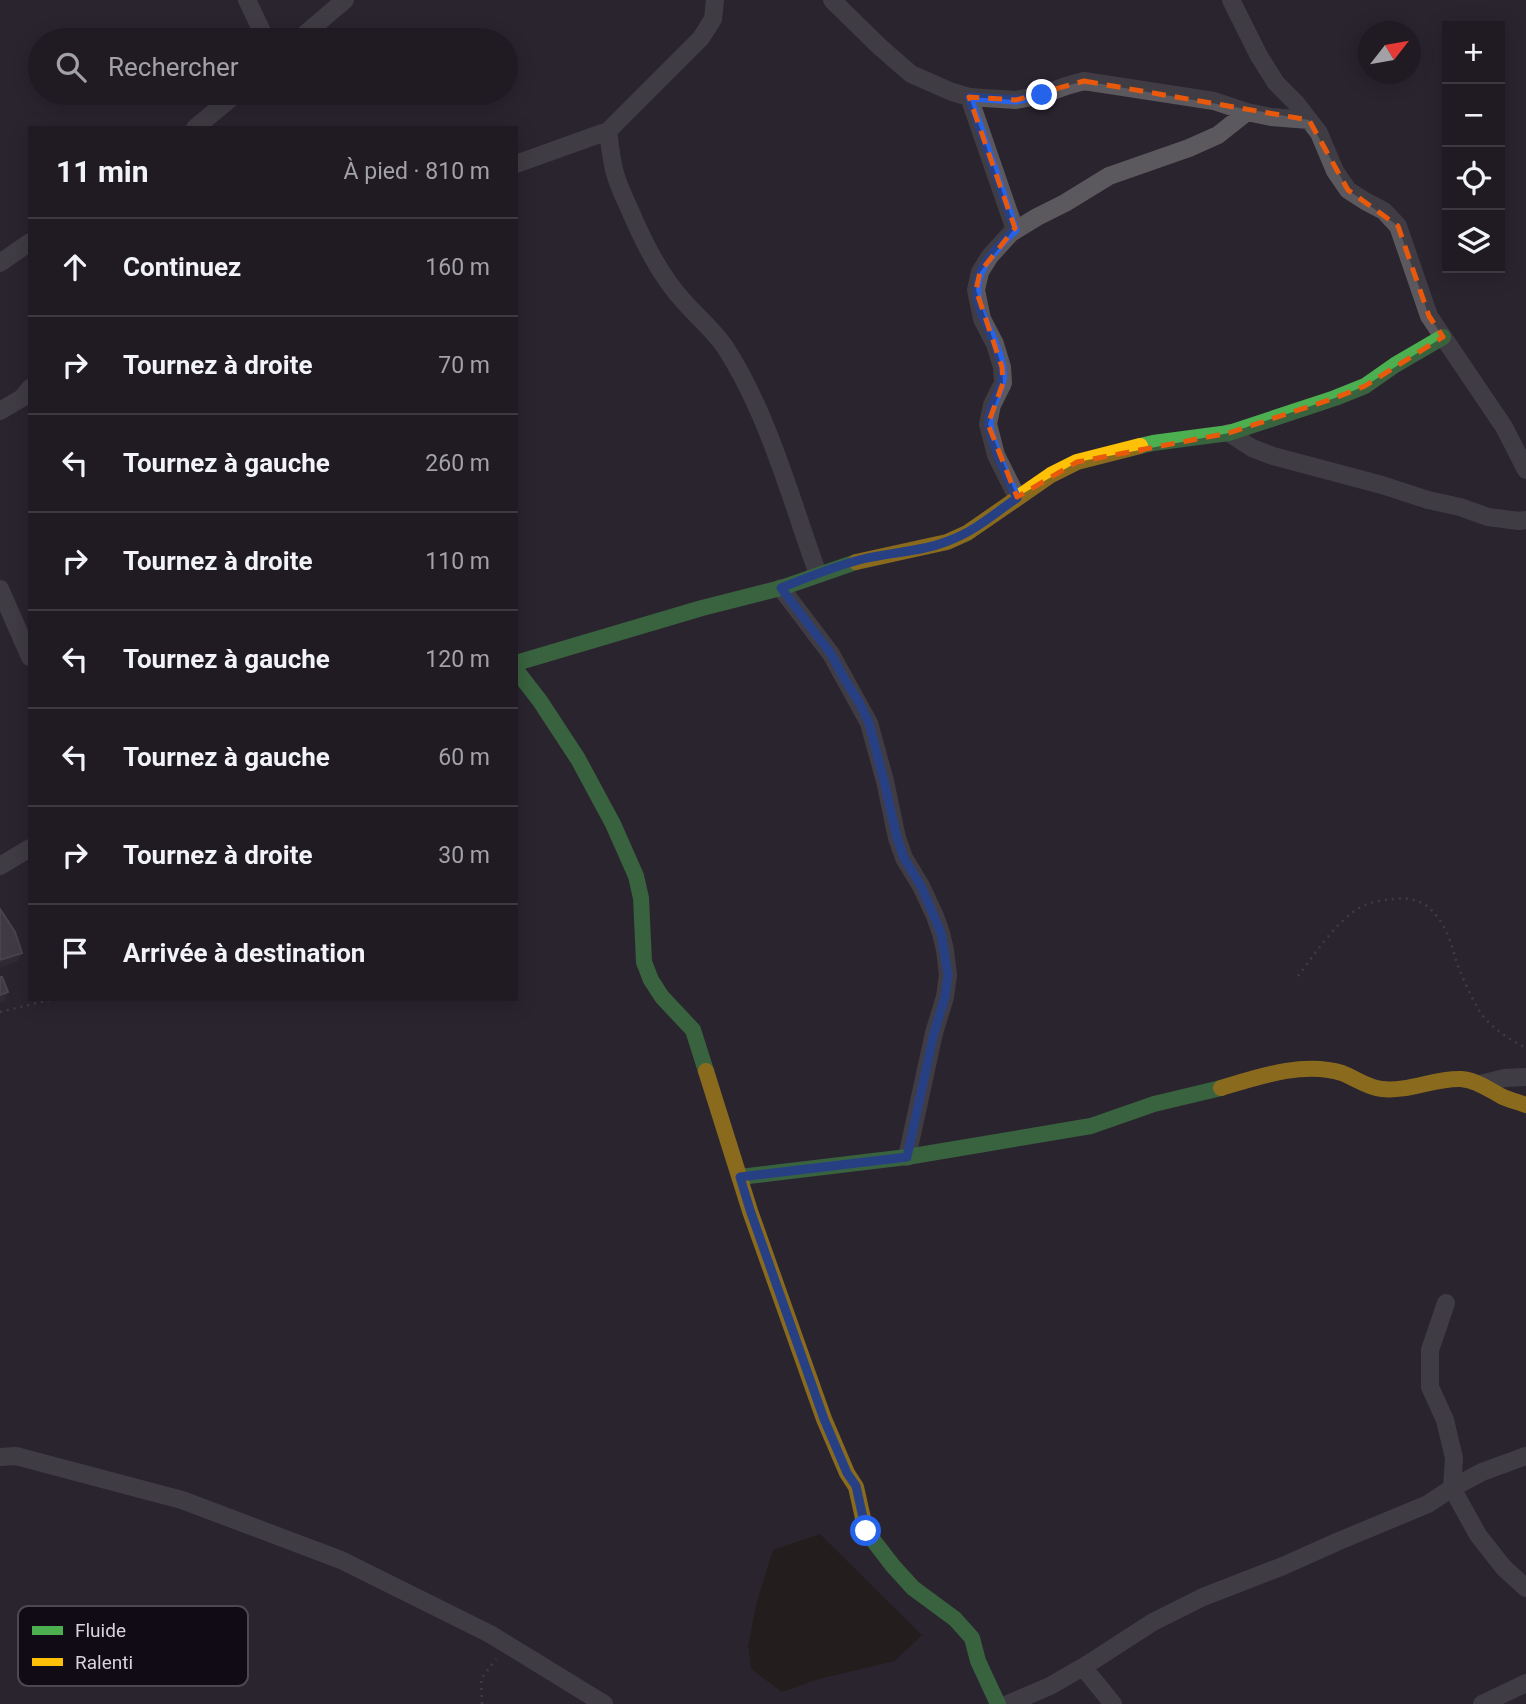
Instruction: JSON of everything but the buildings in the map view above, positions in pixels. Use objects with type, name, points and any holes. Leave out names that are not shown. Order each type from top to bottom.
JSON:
[{"type":"street","points":[[247,0],[261,28]]},
{"type":"street","points":[[312,28],[345,0]]},
{"type":"street","points":[[518,163],[608,131],[701,38],[713,19],[715,0]]},
{"type":"street","points":[[832,0],[911,74],[969,97],[1016,100],[1042,95],[1084,81],[1214,101],[1271,117],[1308,120]]},
{"type":"street","points":[[1231,0],[1259,57],[1276,82],[1319,133],[1335,171],[1348,190],[1384,211],[1398,226],[1429,316],[1504,427],[1526,470]]},
{"type":"street","points":[[969,97],[1015,230]]},
{"type":"street","points":[[199,126],[223,105]]},
{"type":"street","points":[[1017,498],[996,455],[988,424],[992,405],[1003,383],[1002,367],[995,344],[982,319],[976,290],[979,272],[1015,230],[1109,176],[1189,148],[1217,135],[1247,112]]},
{"type":"street","points":[[608,131],[615,174],[653,259],[668,283],[724,346],[758,409],[818,574]]},
{"type":"street","points":[[0,263],[28,243]]},
{"type":"street","points":[[518,662],[702,608],[781,588],[864,559],[947,542],[967,533],[1051,475],[1077,462],[1153,443],[1229,433],[1365,386],[1443,337]]},
{"type":"street","points":[[0,411],[26,393]]},
{"type":"street","points":[[1229,433],[1252,448],[1273,456],[1488,517],[1526,520]]},
{"type":"street","points":[[781,588],[831,654],[869,723],[897,838],[941,933],[948,975],[945,997],[934,1033],[907,1157]]},
{"type":"street","points":[[0,589],[28,652]]},
{"type":"street","points":[[518,673],[578,759],[613,824],[636,876],[641,898],[644,962],[662,997],[693,1030],[750,1210],[824,1419],[847,1473],[856,1486],[866,1531],[906,1581],[955,1619],[972,1638],[978,1661],[998,1704]]},
{"type":"street","points":[[0,866],[28,849]]},
{"type":"street","points":[[740,1177],[907,1157],[1091,1126],[1154,1104],[1267,1074],[1293,1070],[1341,1073],[1377,1089],[1390,1090],[1463,1079],[1526,1105]]},
{"type":"street","points":[[1480,1084],[1505,1078],[1526,1077]]},
{"type":"street","points":[[1446,1303],[1430,1350],[1430,1387],[1445,1420],[1454,1458],[1452,1488],[1478,1535],[1504,1568],[1526,1588]]},
{"type":"street","points":[[0,1458],[16,1456],[182,1500],[341,1560],[490,1634],[604,1704]]},
{"type":"street","points":[[1008,1704],[1050,1686],[1153,1622],[1203,1597],[1428,1504],[1482,1472],[1526,1456]]},
{"type":"street","points":[[1083,1667],[1113,1704]]},
{"type":"street","points":[[1491,1702],[1526,1683]]},
{"type":"path","points":[[1298,976],[1328,937],[1362,906],[1381,900],[1405,898],[1420,901],[1433,909],[1452,941],[1459,967],[1481,1013],[1499,1031],[1526,1048]]},
{"type":"path","points":[[0,1012],[46,1001]]},
{"type":"path","points":[[482,1704],[481,1679],[507,1645]]},
{"type":"highlighted area","points":[[1084,81],[1309,120],[1348,190],[1398,226],[1429,316],[1443,337],[1365,386],[1335,398],[1229,433],[1077,462],[1017,497],[988,424],[1003,383],[1002,367],[976,290],[980,272],[1015,228],[969,97],[1016,100]]},
{"type":"shaded area","points":[[820,1534],[922,1635],[895,1661],[819,1679],[782,1692],[751,1669],[748,1646],[757,1601],[773,1550]]},
{"type":"traffic: fast","points":[[1140,446],[1229,433],[1335,398],[1365,386],[1443,337]]},
{"type":"traffic: fast","points":[[518,662],[702,608],[781,588],[856,562]]},
{"type":"traffic: fast","points":[[518,673],[578,759],[613,824],[636,876],[641,898],[644,962],[662,997],[693,1030],[706,1071]]},
{"type":"traffic: fast","points":[[740,1177],[907,1157],[1091,1126],[1154,1104],[1221,1088]]},
{"type":"traffic: fast","points":[[865,1527],[893,1566],[913,1588],[955,1619],[972,1638],[978,1661],[998,1704]]},
{"type":"traffic: slow","points":[[856,562],[947,542],[967,533],[1051,475],[1077,462],[1140,446]]},
{"type":"traffic: slow","points":[[1221,1088],[1281,1072],[1312,1069],[1342,1073],[1382,1089],[1402,1089],[1461,1079],[1482,1085],[1526,1105]]},
{"type":"traffic: slow","points":[[706,1071],[750,1211],[824,1419],[847,1473],[856,1487],[865,1527]]},
{"type":"route","points":[[866,1531],[856,1486],[847,1473],[824,1419],[740,1177],[907,1157],[948,975],[941,933],[921,886],[904,858],[891,819],[869,723],[831,654],[781,588],[864,559],[947,542],[967,533],[1017,498],[996,455],[988,424],[992,405],[1003,383],[1002,367],[995,344],[982,319],[976,290],[979,272],[1015,230],[969,97],[1016,100],[1042,95]]}]
